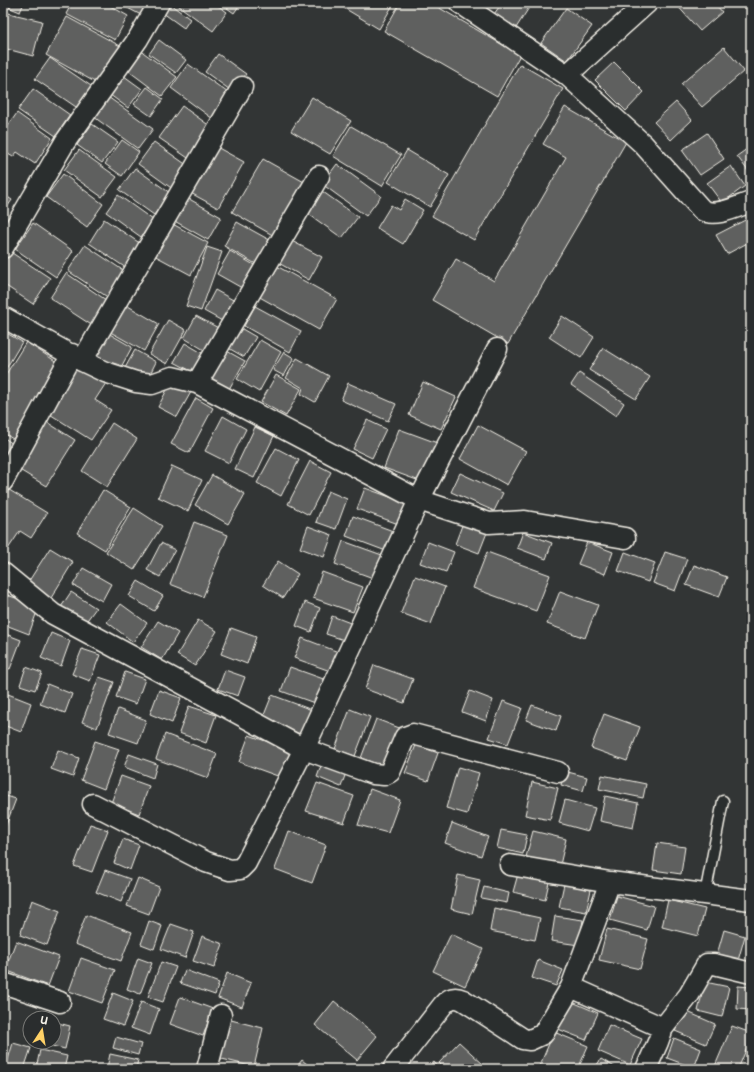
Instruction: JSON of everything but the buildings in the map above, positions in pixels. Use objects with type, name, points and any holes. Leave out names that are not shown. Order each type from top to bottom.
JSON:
[{"type":"street","points":[[3,248],[65,142],[138,39],[159,3]]},
{"type":"street","points":[[567,75],[647,3]]},
{"type":"street","points":[[473,6],[567,75],[643,144],[706,213],[717,212],[751,202]]},
{"type":"street","points":[[3,481],[242,87]]},
{"type":"street","points":[[197,383],[319,176]]},
{"type":"street","points":[[3,317],[105,372],[136,382],[152,384],[172,377],[197,383],[419,500],[489,523],[525,521],[625,538]]},
{"type":"street","points":[[93,804],[206,862],[230,870],[240,869],[251,855],[304,750],[419,500],[497,349]]},
{"type":"street","points":[[3,573],[53,614],[304,750],[373,774],[384,775],[390,772],[404,737],[413,734],[558,772]]},
{"type":"street","points":[[510,865],[610,882],[751,900]]},
{"type":"street","points":[[393,1069],[447,1000],[451,998],[463,1000],[524,1039],[530,1040],[543,1034],[571,987],[610,882]]},
{"type":"street","points":[[646,1069],[663,1028],[689,995],[707,964],[714,964],[751,973]]},
{"type":"street","points":[[3,983],[60,1002]]},
{"type":"street","points":[[571,987],[663,1028]]},
{"type":"street","points":[[207,1069],[221,1015]]},
{"type":"lane","points":[[705,894],[723,801]]}]
